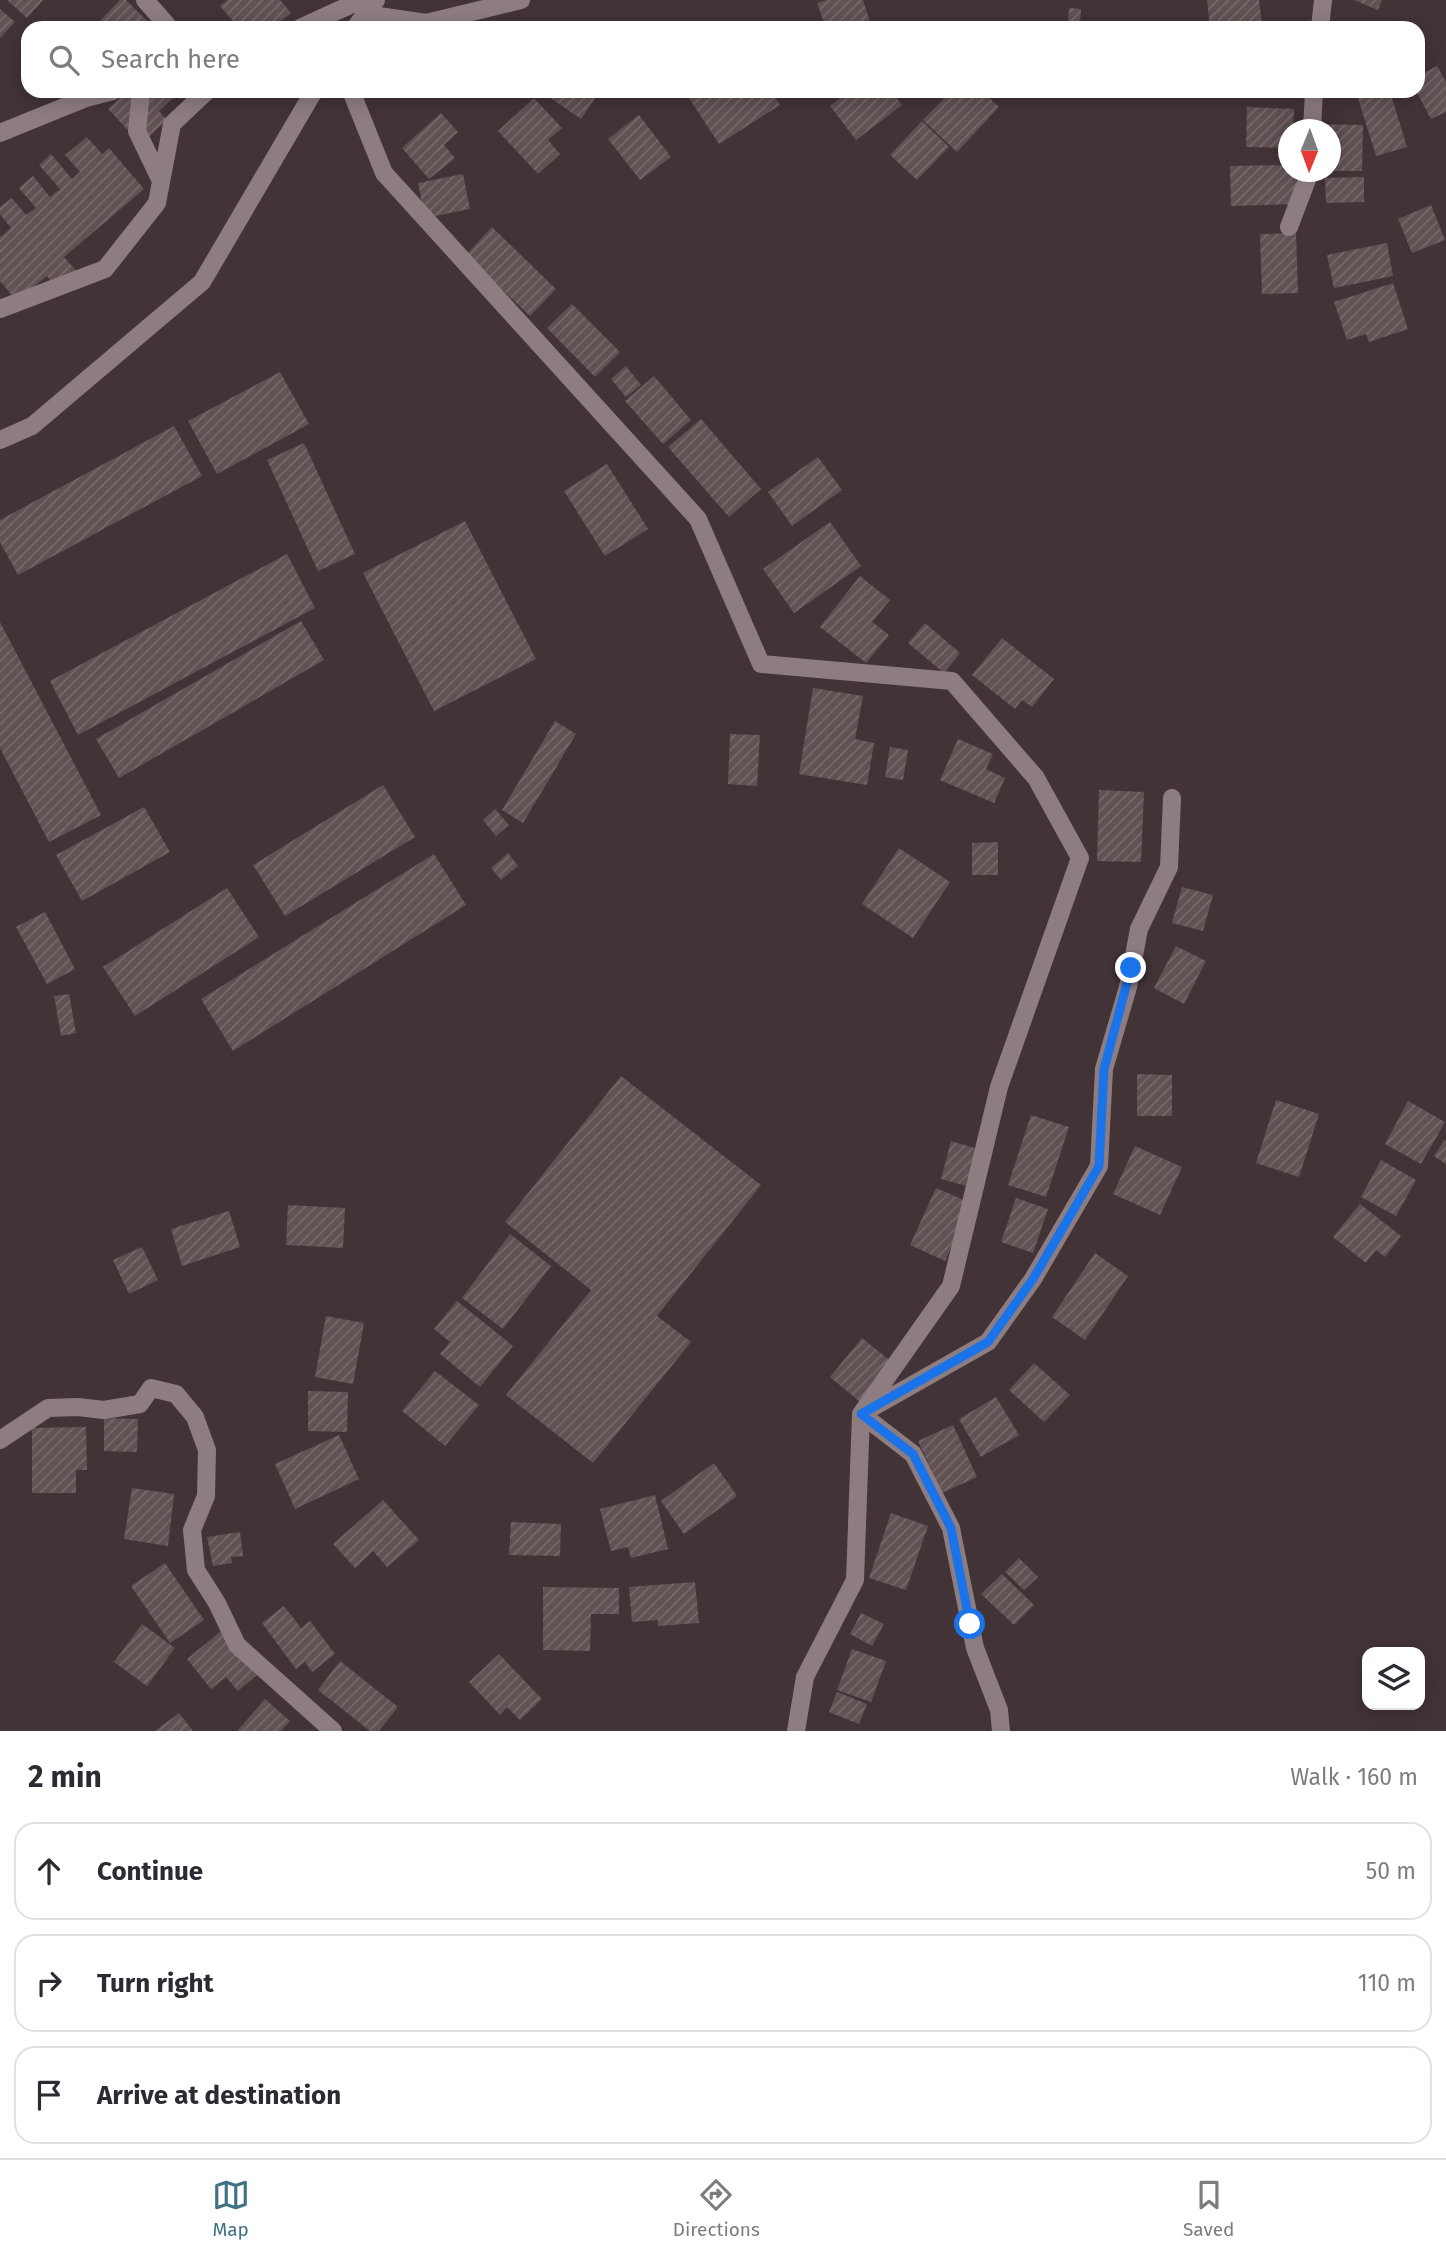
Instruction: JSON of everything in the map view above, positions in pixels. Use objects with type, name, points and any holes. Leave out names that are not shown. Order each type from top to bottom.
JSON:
[{"type":"street","points":[[145,0],[164,21]]},
{"type":"street","points":[[434,21],[521,0]]},
{"type":"street","points":[[1321,21],[1323,0]]},
{"type":"street","points":[[326,21],[364,11],[416,21]]},
{"type":"street","points":[[0,133],[86,98]]},
{"type":"street","points":[[140,98],[137,131],[161,181]]},
{"type":"street","points":[[0,309],[105,269],[157,204],[172,124],[200,98]]},
{"type":"street","points":[[0,440],[32,426],[202,282],[310,98]]},
{"type":"street","points":[[354,98],[384,173],[698,519],[761,664],[953,681],[1036,778],[1080,858],[999,1087],[950,1286],[861,1414],[855,1580],[805,1677],[796,1731]]},
{"type":"street","points":[[1313,119],[1314,98]]},
{"type":"street","points":[[1289,227],[1306,182]]},
{"type":"street","points":[[861,1414],[988,1342],[1033,1279],[1099,1166],[1104,1069],[1128,987],[1139,929],[1170,867],[1172,798]]},
{"type":"street","points":[[0,1440],[48,1408],[104,1410],[140,1404],[151,1388],[176,1394],[195,1417],[208,1450],[206,1496],[192,1530],[196,1570],[217,1603],[237,1645],[333,1731]]},
{"type":"street","points":[[861,1414],[913,1454],[951,1528],[975,1648],[999,1710],[1001,1731]]},
{"type":"building","points":[[7,0],[43,0],[27,18]]},
{"type":"building","points":[[120,0],[126,0],[147,21],[100,21]]},
{"type":"building","points":[[227,0],[280,0],[291,13],[281,21],[233,21],[220,6]]},
{"type":"building","points":[[827,0],[863,0],[870,21],[823,21],[817,3]]},
{"type":"building","points":[[1207,0],[1259,0],[1262,21],[1209,21]]},
{"type":"building","points":[[1354,0],[1382,0],[1378,10]]},
{"type":"building","points":[[1069,8],[1081,9],[1080,21],[1068,21]]},
{"type":"building","points":[[0,9],[15,22],[0,38]]},
{"type":"building","points":[[1437,66],[1446,82],[1446,112],[1431,119],[1420,98],[1425,98],[1425,72]]},
{"type":"building","points":[[120,98],[173,98],[159,111],[167,120],[141,144],[108,109]]},
{"type":"building","points":[[534,98],[562,128],[548,140],[560,154],[538,174],[498,131]]},
{"type":"building","points":[[550,98],[595,98],[581,119]]},
{"type":"building","points":[[689,98],[776,98],[780,105],[719,144]]},
{"type":"building","points":[[840,98],[896,98],[902,105],[856,140],[830,106]]},
{"type":"building","points":[[944,98],[989,98],[999,107],[957,152],[923,120]]},
{"type":"building","points":[[1358,98],[1392,98],[1407,147],[1376,156]]},
{"type":"building","points":[[1247,107],[1294,109],[1294,119],[1278,119],[1278,148],[1246,147]]},
{"type":"building","points":[[441,113],[458,132],[444,145],[455,158],[429,179],[402,148]]},
{"type":"building","points":[[639,115],[671,157],[640,180],[608,139]]},
{"type":"building","points":[[922,121],[949,147],[917,180],[890,155]]},
{"type":"building","points":[[1341,125],[1363,125],[1362,171],[1341,171]]},
{"type":"building","points":[[87,137],[102,154],[109,148],[144,189],[64,257],[78,273],[58,290],[47,276],[16,300],[0,281],[0,237],[11,228],[0,214],[0,207],[12,198],[26,215],[36,208],[19,188],[33,176],[50,197],[60,189],[39,165],[51,154],[72,179],[80,172],[65,155]]},
{"type":"building","points":[[1278,165],[1278,182],[1296,182],[1297,204],[1231,206],[1230,166]]},
{"type":"building","points":[[463,174],[470,209],[425,218],[418,183]]},
{"type":"building","points":[[1364,177],[1364,202],[1326,203],[1325,182],[1341,182],[1341,178]]},
{"type":"building","points":[[1431,205],[1445,240],[1412,253],[1398,219]]},
{"type":"building","points":[[492,227],[556,289],[530,316],[466,255]]},
{"type":"building","points":[[1296,233],[1298,293],[1262,294],[1260,234]]},
{"type":"building","points":[[1387,243],[1393,276],[1334,288],[1327,255]]},
{"type":"building","points":[[1393,283],[1408,329],[1369,342],[1366,334],[1347,340],[1334,302]]},
{"type":"building","points":[[572,304],[620,352],[595,377],[547,328]]},
{"type":"building","points":[[626,366],[641,385],[626,397],[611,379]]},
{"type":"building","points":[[280,372],[309,424],[217,474],[188,421]]},
{"type":"building","points":[[654,376],[691,420],[663,444],[625,401]]},
{"type":"building","points":[[701,419],[761,489],[729,517],[668,447]]},
{"type":"building","points":[[174,426],[202,476],[18,575],[0,542],[0,520]]},
{"type":"building","points":[[304,443],[355,554],[318,571],[267,460]]},
{"type":"building","points":[[818,457],[842,490],[792,526],[768,492]]},
{"type":"building","points":[[607,464],[648,529],[605,556],[564,491]]},
{"type":"building","points":[[465,521],[536,659],[434,711],[363,573]]},
{"type":"building","points":[[830,522],[861,566],[794,613],[763,569]]},
{"type":"building","points":[[287,554],[315,608],[78,735],[50,681]]},
{"type":"building","points":[[860,576],[890,600],[872,622],[889,635],[866,663],[820,627]]},
{"type":"building","points":[[301,621],[324,660],[119,778],[96,739]]},
{"type":"building","points":[[0,622],[101,815],[49,842],[0,748]]},
{"type":"building","points":[[925,623],[960,653],[944,673],[908,643]]},
{"type":"building","points":[[1002,638],[1054,679],[1032,707],[1022,700],[1015,709],[972,675]]},
{"type":"building","points":[[813,688],[863,696],[855,739],[874,743],[867,785],[799,774]]},
{"type":"building","points":[[555,721],[576,734],[523,823],[502,810]]},
{"type":"building","points":[[730,734],[760,735],[757,786],[728,784]]},
{"type":"building","points":[[958,739],[993,754],[986,769],[1005,778],[994,803],[940,780]]},
{"type":"building","points":[[890,747],[908,750],[903,780],[885,777]]},
{"type":"building","points":[[383,785],[415,837],[285,916],[253,865]]},
{"type":"building","points":[[1099,790],[1144,792],[1141,862],[1097,861]]},
{"type":"building","points":[[144,807],[170,852],[82,901],[56,855]]},
{"type":"building","points":[[495,809],[509,825],[496,836],[483,820]]},
{"type":"building","points":[[998,842],[998,875],[972,875],[972,843]]},
{"type":"building","points":[[899,848],[950,882],[913,938],[862,904]]},
{"type":"building","points":[[508,853],[518,866],[501,880],[491,868]]},
{"type":"building","points":[[434,854],[466,905],[233,1051],[201,999]]},
{"type":"building","points":[[1182,887],[1213,895],[1203,931],[1172,923]]},
{"type":"building","points":[[227,888],[259,937],[135,1016],[103,967]]},
{"type":"building","points":[[45,912],[75,969],[47,984],[16,927]]},
{"type":"building","points":[[1176,946],[1206,961],[1184,1004],[1154,988]]},
{"type":"building","points":[[69,994],[76,1033],[61,1036],[54,996]]},
{"type":"building","points":[[1137,1074],[1172,1075],[1172,1116],[1137,1116]]},
{"type":"building","points":[[621,1076],[761,1185],[657,1316],[691,1342],[593,1463],[506,1395],[591,1290],[505,1222]]},
{"type":"building","points":[[1276,1100],[1319,1114],[1299,1177],[1256,1163]]},
{"type":"building","points":[[1408,1101],[1445,1122],[1421,1164],[1385,1144]]},
{"type":"building","points":[[1031,1115],[1069,1127],[1046,1197],[1008,1185]]},
{"type":"building","points":[[1444,1140],[1446,1141],[1446,1164],[1434,1156]]},
{"type":"building","points":[[951,1141],[985,1151],[974,1188],[941,1179]]},
{"type":"building","points":[[1135,1146],[1182,1167],[1160,1215],[1113,1194]]},
{"type":"building","points":[[1381,1160],[1416,1180],[1396,1216],[1361,1197]]},
{"type":"building","points":[[936,1188],[971,1203],[945,1261],[910,1245]]},
{"type":"building","points":[[1016,1198],[1048,1209],[1033,1253],[1001,1242]]},
{"type":"building","points":[[1360,1204],[1401,1236],[1385,1257],[1376,1250],[1366,1263],[1333,1237]]},
{"type":"building","points":[[288,1205],[345,1208],[343,1248],[286,1245]]},
{"type":"building","points":[[229,1211],[240,1247],[182,1266],[171,1229]]},
{"type":"building","points":[[510,1234],[551,1266],[503,1329],[462,1298]]},
{"type":"building","points":[[142,1247],[158,1280],[129,1294],[113,1260]]},
{"type":"building","points":[[1095,1253],[1128,1276],[1085,1340],[1052,1317]]},
{"type":"building","points":[[457,1301],[513,1346],[480,1387],[440,1354],[450,1342],[434,1329]]},
{"type":"building","points":[[326,1316],[364,1323],[353,1384],[315,1377]]},
{"type":"building","points":[[862,1338],[893,1363],[860,1402],[830,1377]]},
{"type":"building","points":[[1034,1363],[1070,1395],[1044,1422],[1009,1390]]},
{"type":"building","points":[[435,1371],[479,1405],[445,1446],[402,1411]]},
{"type":"building","points":[[308,1391],[348,1392],[347,1432],[308,1431]]},
{"type":"building","points":[[996,1397],[1019,1435],[981,1457],[959,1419]]},
{"type":"building","points":[[104,1418],[138,1419],[137,1452],[104,1451]]},
{"type":"building","points":[[953,1425],[977,1477],[942,1493],[918,1441]]},
{"type":"building","points":[[86,1427],[87,1470],[76,1470],[76,1493],[32,1493],[32,1428]]},
{"type":"building","points":[[339,1435],[359,1479],[295,1509],[275,1464]]},
{"type":"building","points":[[714,1463],[737,1496],[684,1534],[661,1501]]},
{"type":"building","points":[[132,1488],[174,1494],[168,1546],[124,1539]]},
{"type":"building","points":[[655,1495],[668,1549],[631,1558],[628,1547],[611,1551],[600,1509]]},
{"type":"building","points":[[383,1500],[419,1540],[387,1567],[373,1551],[355,1568],[333,1544]]},
{"type":"building","points":[[891,1513],[928,1526],[906,1590],[869,1578]]},
{"type":"building","points":[[511,1522],[561,1524],[560,1556],[509,1555]]},
{"type":"building","points":[[240,1532],[243,1556],[231,1557],[232,1563],[213,1566],[207,1537]]},
{"type":"building","points":[[1019,1558],[1038,1577],[1024,1590],[1005,1572]]},
{"type":"building","points":[[165,1563],[204,1620],[170,1643],[131,1586]]},
{"type":"building","points":[[1002,1574],[1034,1605],[1014,1625],[981,1594]]},
{"type":"building","points":[[695,1582],[699,1623],[658,1626],[658,1620],[632,1622],[629,1587]]},
{"type":"building","points":[[543,1587],[619,1588],[619,1614],[591,1614],[590,1651],[543,1650]]},
{"type":"building","points":[[284,1606],[301,1628],[310,1621],[335,1654],[312,1672],[305,1662],[296,1669],[262,1623]]},
{"type":"building","points":[[861,1613],[884,1624],[872,1646],[850,1634]]},
{"type":"building","points":[[142,1624],[175,1648],[147,1686],[114,1662]]},
{"type":"building","points":[[221,1631],[257,1675],[238,1691],[226,1677],[211,1689],[187,1659]]},
{"type":"building","points":[[852,1649],[886,1661],[871,1702],[837,1690]]},
{"type":"building","points":[[499,1654],[542,1699],[520,1720],[507,1707],[500,1715],[469,1682]]},
{"type":"building","points":[[340,1661],[398,1707],[379,1731],[370,1731],[318,1690]]},
{"type":"building","points":[[837,1692],[867,1704],[859,1724],[829,1712]]},
{"type":"building","points":[[265,1699],[290,1721],[281,1731],[239,1731],[238,1730]]},
{"type":"building","points":[[179,1713],[193,1731],[155,1731]]},
{"type":"route","points":[[970,1624],[951,1528],[913,1454],[861,1414],[988,1342],[1033,1279],[1099,1166],[1104,1069],[1131,968]]}]
